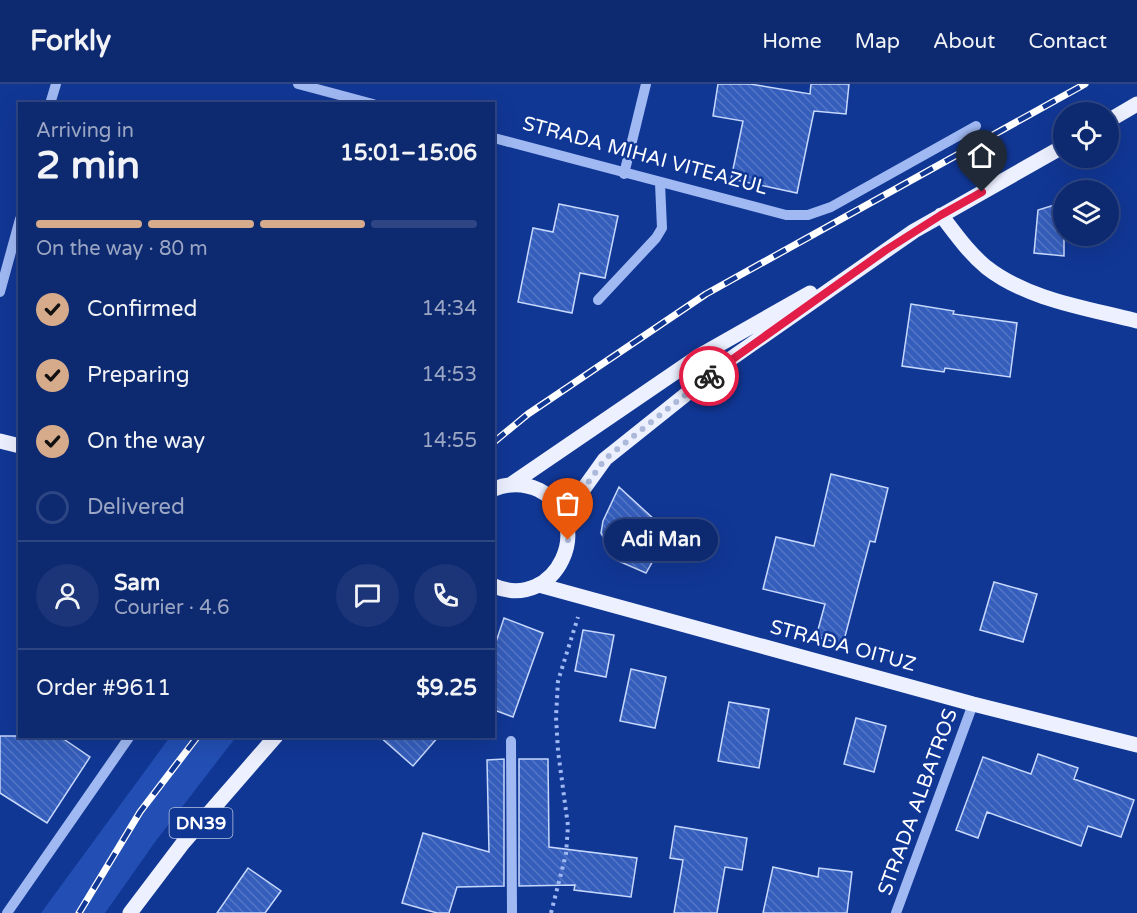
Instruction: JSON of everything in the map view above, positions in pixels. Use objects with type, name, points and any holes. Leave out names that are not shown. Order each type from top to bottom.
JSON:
[{"type":"main road","points":[[1119,115],[1137,104]]},
{"type":"main road","points":[[566,522],[582,491],[605,459],[729,360],[886,250],[941,215],[1053,152]]},
{"type":"main road","points":[[941,215],[964,245],[986,266],[1007,281],[1048,297],[1137,321]]},
{"type":"main road","points":[[510,485],[699,356],[886,250]]},
{"type":"main road","points":[[0,441],[18,446]]},
{"type":"main road","points":[[495,489],[510,485],[528,486],[545,494],[558,506],[566,522],[568,540],[564,559],[549,578],[539,585],[514,590],[495,586]]},
{"type":"main road","name":"STRADA OITUZ","points":[[539,585],[973,704],[1137,746]]},
{"type":"main road","name":"DN39","points":[[130,913],[183,843],[274,738]]},
{"type":"street","points":[[51,102],[56,84]]},
{"type":"street","points":[[298,84],[366,102]]},
{"type":"street","points":[[624,174],[646,84]]},
{"type":"street","name":"STRADA MIHAI VITEAZUL","points":[[495,138],[786,215],[808,214],[831,207],[976,126]]},
{"type":"street","points":[[598,300],[656,238],[662,228],[660,183]]},
{"type":"street","points":[[0,292],[18,226]]},
{"type":"street","name":"STRADA ALBATROS","points":[[896,913],[973,704]]},
{"type":"street","points":[[7,913],[129,738]]},
{"type":"street","points":[[511,741],[512,913]]},
{"type":"path","points":[[551,913],[566,854],[568,826],[558,751],[556,717],[558,681],[584,597]]},
{"type":"shaded area","points":[[169,738],[235,738],[155,842],[105,913],[41,913]]},
{"type":"building","points":[[718,84],[750,84],[810,94],[811,84],[849,84],[846,114],[814,111],[797,193],[731,179],[743,121],[713,116]]},
{"type":"building","points":[[559,204],[618,216],[605,278],[580,273],[572,313],[518,302],[533,228],[553,232]]},
{"type":"building","points":[[1053,205],[1053,246],[1064,246],[1064,256],[1034,253],[1038,210]]},
{"type":"building","points":[[911,304],[954,311],[953,314],[1017,323],[1010,377],[945,368],[944,372],[902,366]]},
{"type":"building","points":[[831,474],[888,488],[875,542],[870,541],[843,644],[816,637],[825,604],[763,589],[776,537],[814,546]]},
{"type":"building","points":[[619,487],[669,533],[646,573],[616,560],[601,533],[603,521]]},
{"type":"building","points":[[994,582],[1037,594],[1023,642],[980,630]]},
{"type":"building","points":[[504,618],[543,633],[513,717],[495,710],[495,645]]},
{"type":"building","points":[[583,630],[614,635],[606,677],[575,671]]},
{"type":"building","points":[[631,669],[666,677],[655,728],[620,721]]},
{"type":"building","points":[[729,702],[769,709],[759,768],[718,761]]},
{"type":"building","points":[[856,718],[886,726],[874,772],[844,764]]},
{"type":"building","points":[[0,736],[62,738],[90,757],[47,823],[0,793]]},
{"type":"building","points":[[381,738],[437,738],[413,766]]},
{"type":"building","points":[[1038,754],[1078,768],[1074,779],[1134,800],[1121,837],[1088,826],[1081,846],[987,812],[978,838],[956,830],[983,757],[1031,774]]},
{"type":"building","points":[[504,759],[504,886],[457,887],[449,913],[437,913],[402,903],[423,833],[489,852],[487,760]]},
{"type":"building","points":[[519,759],[548,759],[549,847],[637,858],[631,897],[574,890],[575,885],[519,886]]},
{"type":"building","points":[[675,826],[747,838],[742,870],[725,867],[717,913],[674,913],[683,860],[670,858]]},
{"type":"building","points":[[773,867],[818,877],[819,868],[852,872],[847,913],[763,913]]},
{"type":"building","points":[[248,868],[281,891],[265,913],[217,913]]},
{"type":"railway","points":[[495,441],[528,414],[706,294],[1085,84]]},
{"type":"railway","points":[[79,913],[140,812],[196,738]]},
{"type":"way so far","points":[[568,540],[566,522],[582,491],[605,459],[709,376]]},
{"type":"place","name":"Adi Man","points":[[568,540]]},
{"type":"route","points":[[709,376],[886,250],[982,192]]}]
